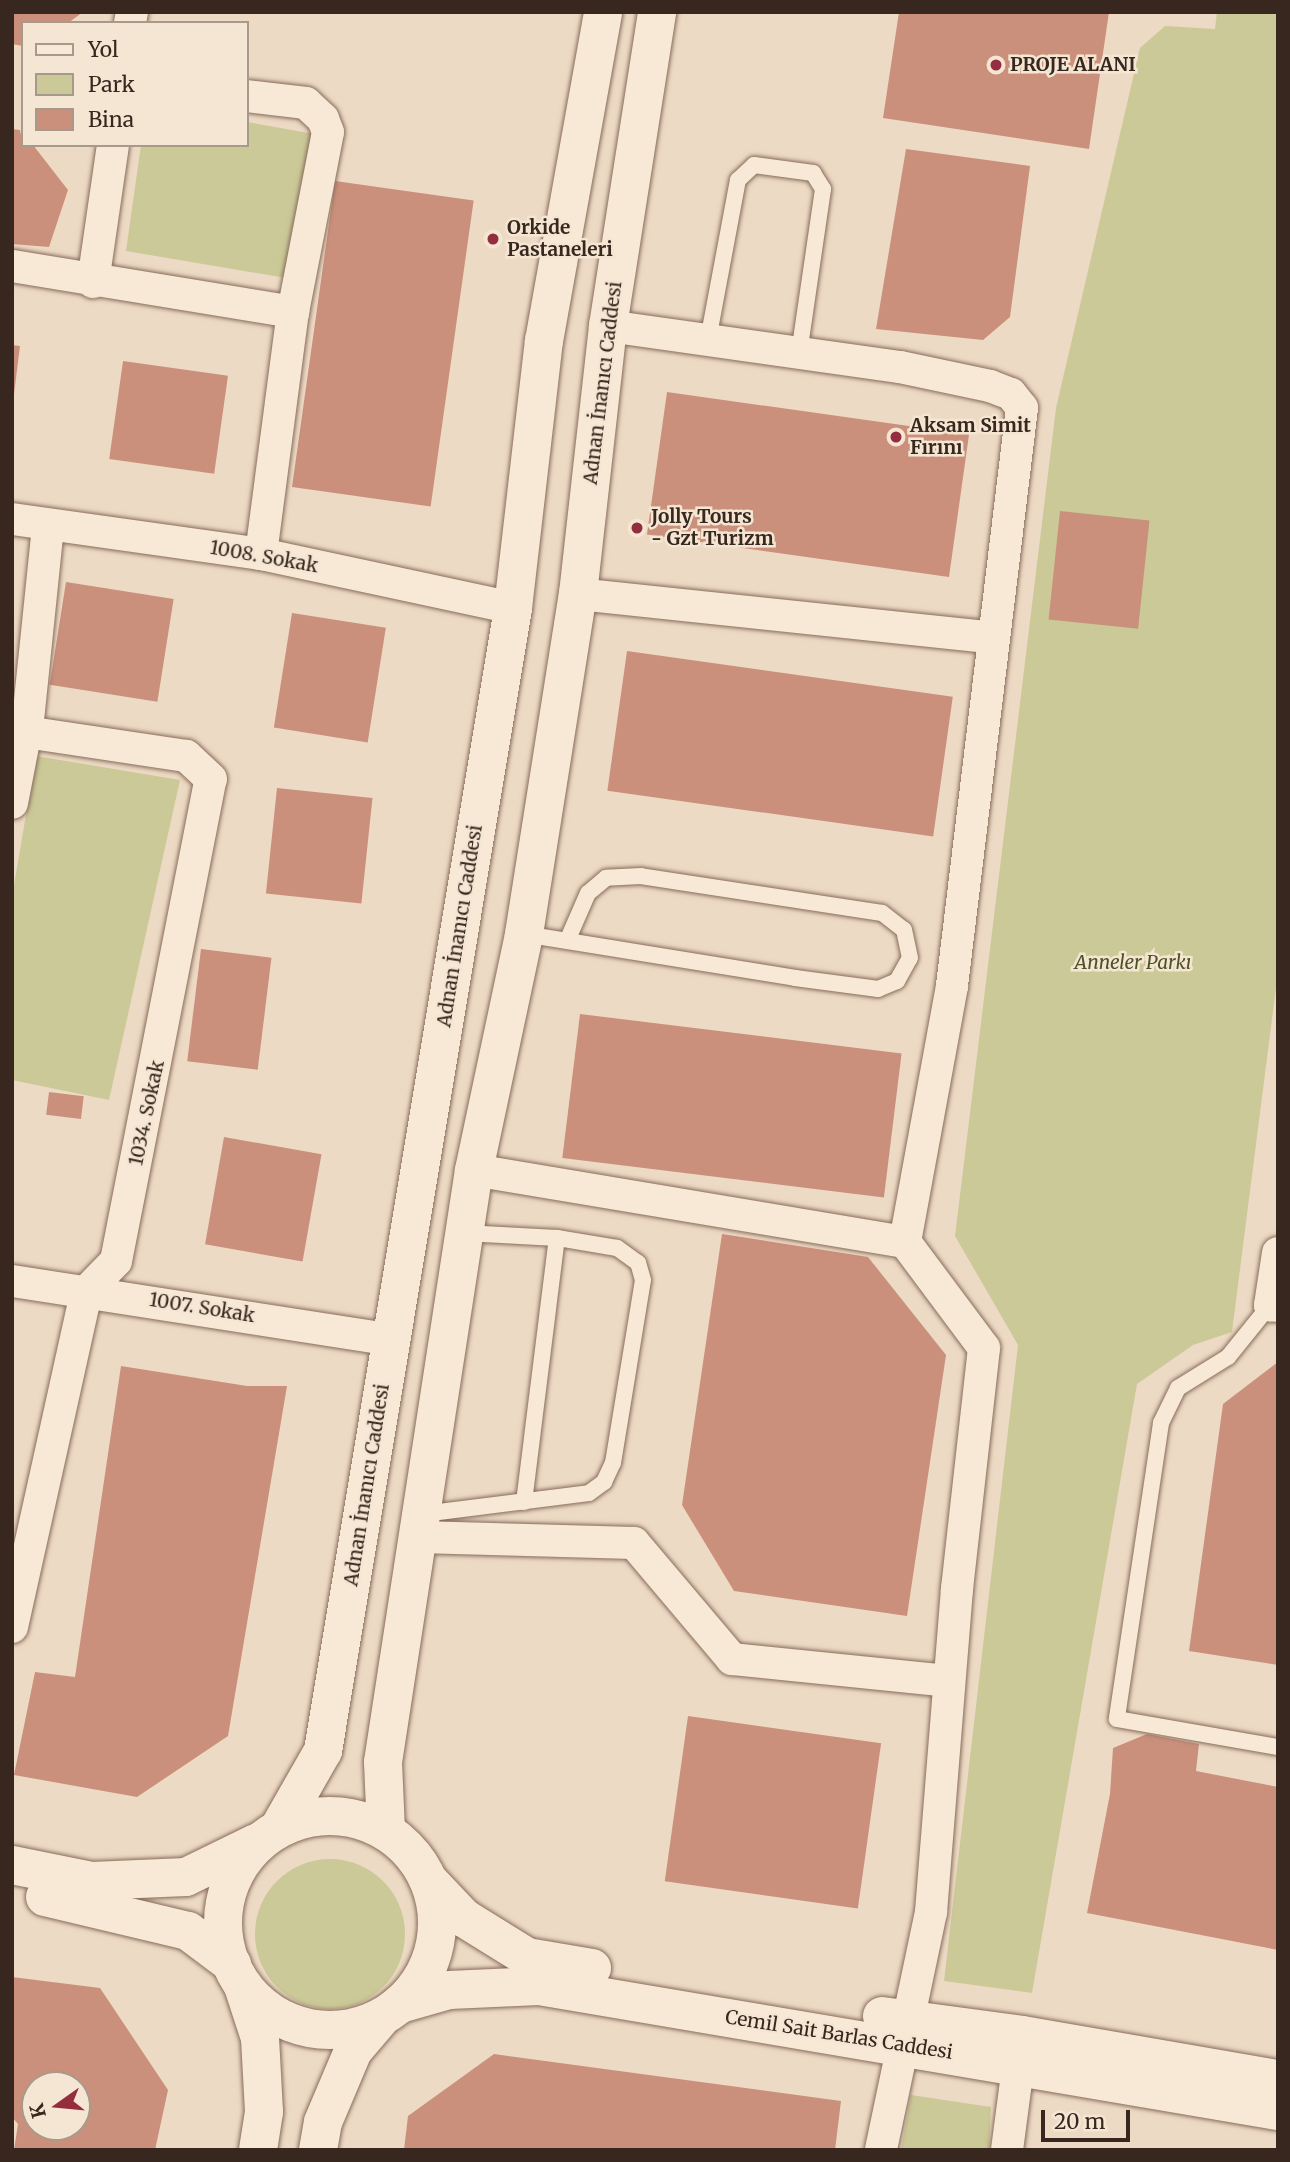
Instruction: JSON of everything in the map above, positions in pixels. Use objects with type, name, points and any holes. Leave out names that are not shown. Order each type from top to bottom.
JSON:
[{"type":"main road","name":"Adnan İnanıcı Caddesi","points":[[271,1834],[323,1751],[513,608],[544,341],[603,12]]},
{"type":"main road","name":"Adnan İnanıcı Caddesi","points":[[386,1831],[383,1762],[474,1170],[524,934],[578,594],[608,326],[657,12]]},
{"type":"main road","points":[[12,1865],[92,1881],[186,1877],[271,1834],[322,1815],[366,1821],[386,1831],[404,1845],[429,1881],[437,1914],[435,1948],[416,1988],[353,2051],[323,2122],[317,2150]]},
{"type":"main road","points":[[258,2150],[264,2112],[260,2038],[224,1931],[226,1898],[245,1857],[271,1834]]},
{"type":"main road","name":"Cemil Sait Barlas Caddesi","points":[[429,1881],[464,1918],[527,1957],[903,2033]]},
{"type":"main road","points":[[12,1891],[188,1931],[237,1974],[275,2014],[306,2026],[339,2029],[391,2011]]},
{"type":"main road","name":"Cemil Sait Barlas Caddesi","points":[[391,2011],[449,1990],[539,1986],[1020,2050],[1278,2080]]},
{"type":"main road","name":"Cemil Sait Barlas Caddesi","points":[[1020,2050],[1278,2111]]},
{"type":"street","points":[[248,96],[306,103],[323,119],[328,132],[293,312],[261,554]]},
{"type":"street","points":[[93,282],[113,147]]},
{"type":"street","points":[[12,266],[93,282],[293,312]]},
{"type":"street","points":[[608,326],[799,353],[990,386],[1011,394],[1022,408],[952,986],[905,1242]]},
{"type":"street","name":"1008. Sokak","points":[[12,519],[261,554],[513,608]]},
{"type":"street","points":[[12,803],[25,732],[48,525]]},
{"type":"street","points":[[578,594],[995,638]]},
{"type":"street","name":"1034. Sokak","points":[[25,732],[186,756],[211,779],[116,1261],[86,1292]]},
{"type":"street","points":[[474,1170],[905,1242],[984,1348],[949,1681],[931,1912],[903,2033],[881,2150]]},
{"type":"street","points":[[1274,1306],[1278,1253]]},
{"type":"street","name":"1007. Sokak","points":[[12,1281],[391,1340]]},
{"type":"street","points":[[12,1627],[86,1292]]},
{"type":"street","points":[[421,1526],[634,1543],[732,1659],[949,1681]]},
{"type":"street","points":[[1007,2150],[1020,2050]]},
{"type":"lane","points":[[708,340],[738,180],[754,165],[813,173],[823,189],[799,353]]},
{"type":"lane","points":[[524,934],[567,941],[878,989],[897,981],[910,958],[904,930],[883,913],[641,876],[606,877],[588,893],[567,941]]},
{"type":"lane","points":[[421,1526],[524,1502],[589,1493],[604,1482],[613,1463],[643,1280],[638,1263],[617,1248],[557,1238],[464,1233]]},
{"type":"lane","points":[[524,1502],[557,1238]]},
{"type":"lane","points":[[1274,1306],[1228,1357],[1178,1388],[1161,1423],[1117,1719],[1278,1747]]},
{"type":"green space","name":"Anneler Parkı","points":[[1217,12],[1278,12],[1278,972],[1232,1332],[1193,1345],[1137,1384],[1032,1993],[944,1981],[1018,1345],[955,1236],[1056,408],[1140,48],[1165,26],[1215,29]]},
{"type":"green space","points":[[248,122],[314,134],[292,279],[126,251],[141,147],[248,147]]},
{"type":"green space","points":[[36,756],[180,780],[109,1100],[12,1080],[12,897]]},
{"type":"green space","points":[[330,1859],[359,1864],[383,1881],[400,1905],[405,1934],[400,1963],[383,1987],[359,2004],[330,2009],[301,2004],[277,1987],[260,1963],[255,1934],[260,1905],[277,1881],[301,1864]]},
{"type":"green space","points":[[911,2095],[991,2107],[989,2150],[901,2150]]},
{"type":"building","points":[[12,12],[83,12],[71,21],[21,21],[21,46],[12,44]]},
{"type":"building","name":"PROJE ALANI","points":[[899,12],[1109,12],[1089,149],[883,118]]},
{"type":"building","points":[[12,129],[20,130],[21,147],[35,147],[68,190],[49,247],[12,244]]},
{"type":"building","points":[[906,149],[1030,166],[1010,317],[983,340],[876,329]]},
{"type":"building","points":[[335,181],[474,200],[431,506],[292,487]]},
{"type":"building","points":[[12,345],[20,346],[14,394],[12,394]]},
{"type":"building","points":[[123,361],[228,376],[214,474],[109,459]]},
{"type":"building","points":[[667,392],[969,434],[949,577],[647,535]]},
{"type":"building","points":[[1060,511],[1150,520],[1138,629],[1049,619]]},
{"type":"building","points":[[66,582],[174,599],[157,702],[50,685]]},
{"type":"building","points":[[292,613],[386,628],[368,742],[274,728]]},
{"type":"building","points":[[627,651],[953,697],[933,836],[607,791]]},
{"type":"building","points":[[277,788],[372,798],[361,903],[266,893]]},
{"type":"building","points":[[201,949],[271,958],[258,1070],[187,1061]]},
{"type":"building","points":[[580,1014],[902,1053],[884,1197],[562,1158]]},
{"type":"building","points":[[49,1092],[84,1096],[81,1119],[46,1115]]},
{"type":"building","points":[[224,1137],[321,1154],[303,1262],[205,1244]]},
{"type":"building","points":[[722,1234],[868,1257],[946,1355],[907,1616],[734,1591],[682,1505]]},
{"type":"building","points":[[1278,1362],[1278,1665],[1189,1651],[1223,1404]]},
{"type":"building","points":[[121,1366],[247,1386],[287,1386],[228,1736],[137,1797],[14,1775],[35,1672],[75,1677]]},
{"type":"building","points":[[688,1716],[881,1743],[858,1909],[665,1881]]},
{"type":"building","points":[[1147,1734],[1199,1744],[1196,1771],[1278,1787],[1278,1950],[1087,1913],[1110,1794],[1113,1748]]},
{"type":"building","points":[[12,1977],[100,1988],[168,2090],[155,2150],[14,2150],[18,2124],[12,2117]]},
{"type":"building","points":[[494,2054],[841,2101],[835,2150],[404,2150],[408,2116]]},
{"type":"place","name":"PROJE ALANI","points":[[996,65]]},
{"type":"place","name":"Orkide Pastaneleri","points":[[493,239]]},
{"type":"place","name":"Aksam Simit Fırını","points":[[896,437]]},
{"type":"place","name":"Jolly Tours - Gzt Turizm","points":[[637,528]]}]
